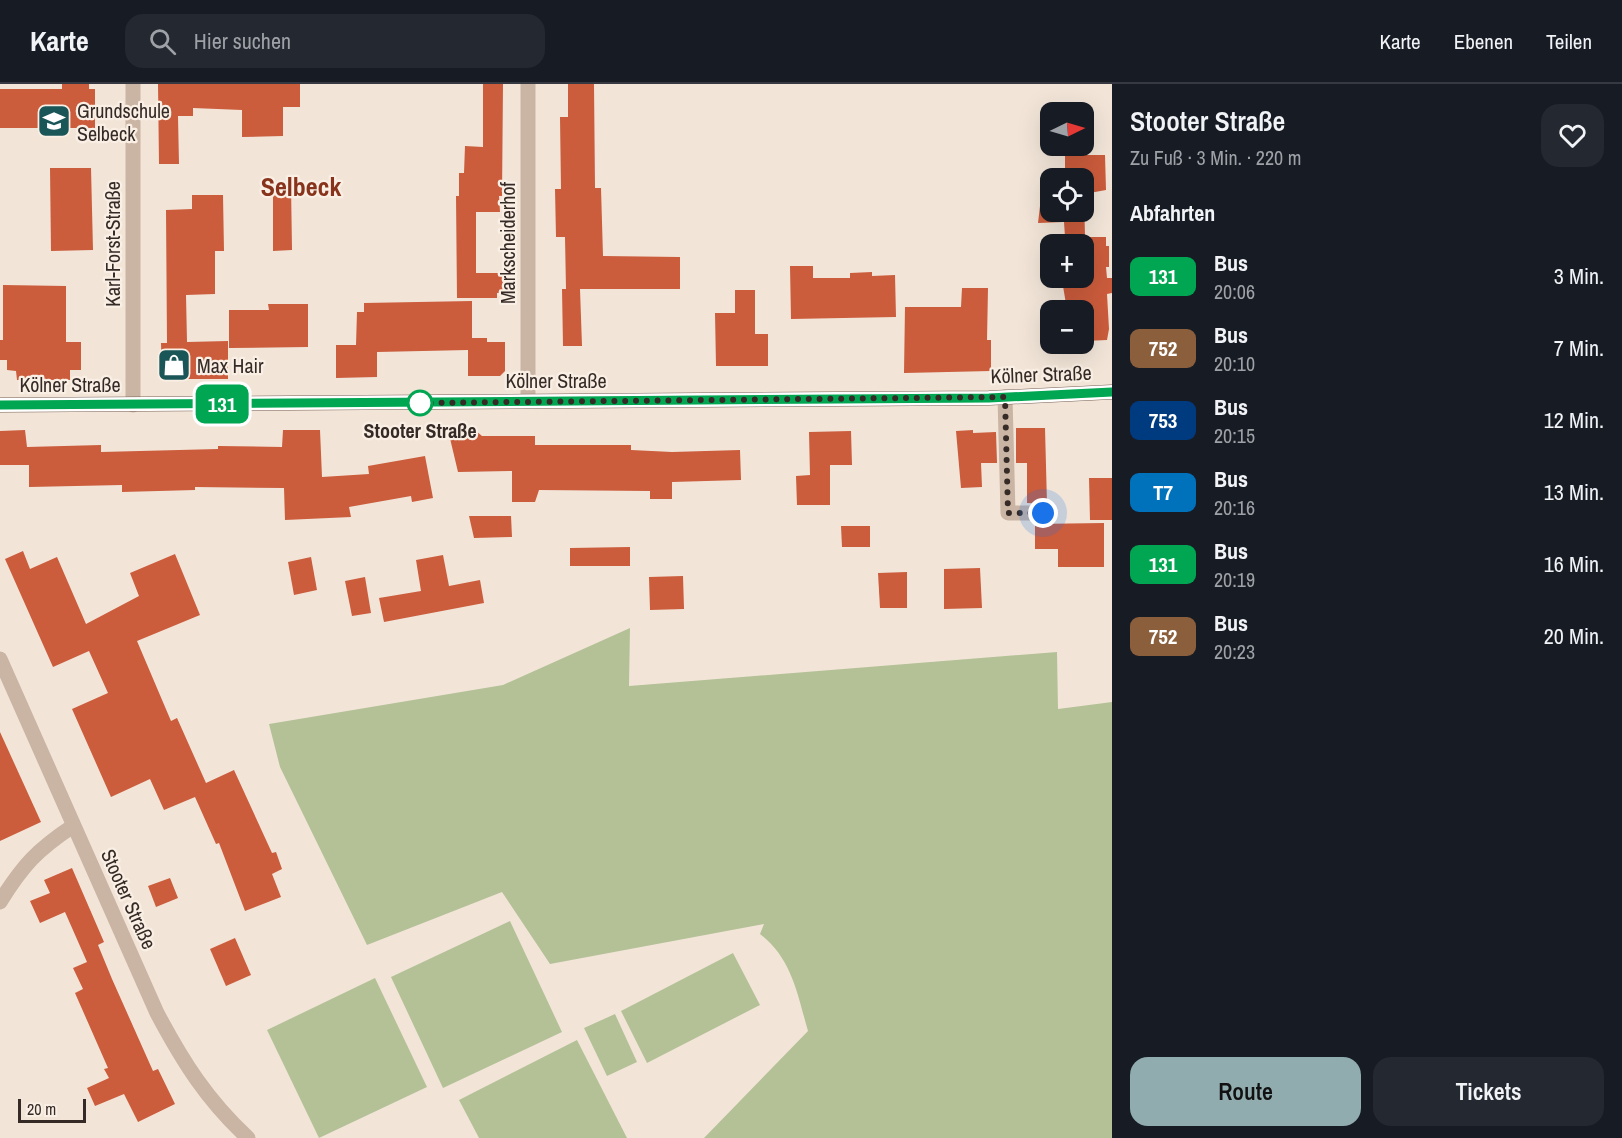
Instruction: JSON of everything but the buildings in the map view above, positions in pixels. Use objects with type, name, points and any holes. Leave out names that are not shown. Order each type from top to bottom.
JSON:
[{"type":"main road","name":"Kölner Straße","points":[[0,405],[1005,397],[1112,392]]},
{"type":"street","name":"Karl-Forst-Straße","points":[[133,84],[133,405]]},
{"type":"street","name":"Markscheiderhof","points":[[528,84],[528,401]]},
{"type":"street","points":[[1005,397],[1008,513],[1043,513]]},
{"type":"street","name":"Stooter Straße","points":[[0,659],[157,1013],[184,1065],[222,1113],[248,1138]]},
{"type":"street","points":[[0,902],[22,866],[45,844],[73,826]]},
{"type":"green space","points":[[630,628],[629,686],[1057,652],[1058,709],[1112,702],[1112,1138],[704,1138],[808,1031],[792,978],[779,954],[760,934],[764,924],[550,964],[502,892],[367,945],[280,767],[269,724],[503,685]]},
{"type":"green space","points":[[510,921],[562,1032],[443,1088],[391,977]]},
{"type":"green space","points":[[733,953],[760,1005],[647,1063],[621,1011]]},
{"type":"green space","points":[[375,978],[427,1087],[319,1138],[267,1030]]},
{"type":"green space","points":[[615,1014],[637,1062],[607,1076],[584,1028]]},
{"type":"green space","points":[[577,1040],[627,1138],[479,1138],[459,1100]]},
{"type":"bus line","name":"131","points":[[0,405],[989,398],[1112,392]]},
{"type":"place","name":"Grundschule Selbeck","points":[[54,121]]},
{"type":"place","name":"Max Hair","points":[[174,365]]},
{"type":"place","name":"Stooter Straße","points":[[420,403]]},
{"type":"district","name":"Selbeck","points":[[301,186]]},
{"type":"route","points":[[420,403],[1005,397],[1008,513],[1043,513]]}]
